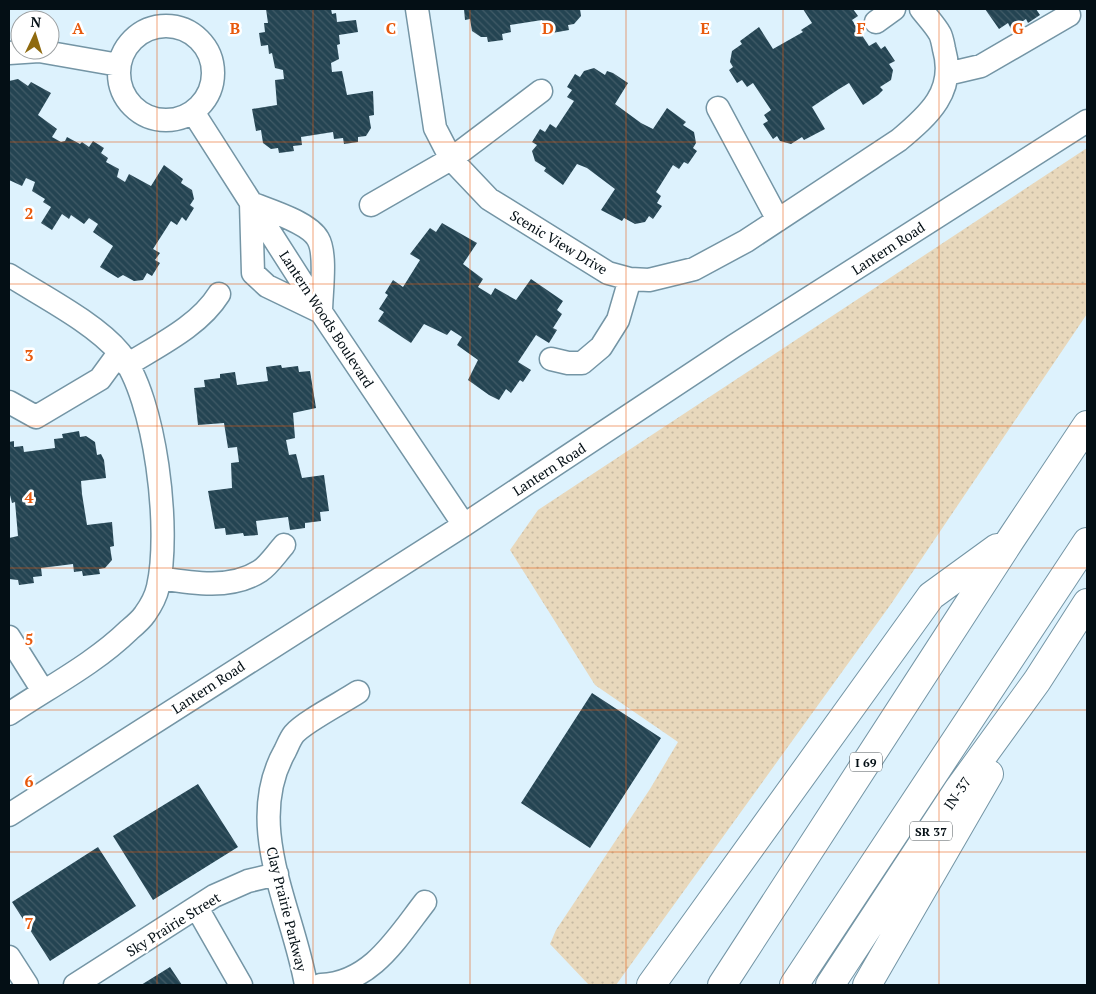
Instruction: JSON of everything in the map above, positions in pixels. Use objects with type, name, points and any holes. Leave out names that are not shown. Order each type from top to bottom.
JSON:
[{"type":"highway","name":"I 69","points":[[722,985],[1087,425]]},
{"type":"highway","points":[[651,985],[931,596],[1011,539]]},
{"type":"highway","points":[[794,985],[1087,542]]},
{"type":"highway","name":"IN-37","points":[[830,985],[958,790],[1037,682],[1087,603]]},
{"type":"highway","points":[[867,985],[992,768],[1037,682]]},
{"type":"street","name":"Scenic View Drive","points":[[417,9],[435,128],[451,159],[489,199],[608,273],[630,279],[650,280],[694,269],[746,241],[899,140],[918,124],[936,104],[946,83],[947,74]]},
{"type":"street","points":[[921,9],[940,35],[949,64],[947,74],[981,66],[1069,15]]},
{"type":"street","points":[[169,17],[180,28],[194,35],[204,45],[211,58],[213,74],[211,88],[204,102],[193,112],[167,121],[153,119],[140,113],[129,104],[122,92],[118,78],[119,64],[124,49],[135,37],[169,17]]},
{"type":"street","points":[[9,53],[39,51],[119,64]]},
{"type":"street","points":[[371,205],[451,159],[542,91]]},
{"type":"street","points":[[718,108],[778,220]]},
{"type":"street","name":"Lantern Woods Boulevard","points":[[193,112],[321,312],[464,525]]},
{"type":"street","name":"Lantern Road","points":[[9,815],[464,525],[734,346],[1087,121]]},
{"type":"street","points":[[251,203],[306,227],[318,239],[322,259],[321,312],[267,286],[253,272],[251,203]]},
{"type":"street","points":[[9,275],[67,311],[98,333],[123,359],[145,405],[156,462],[163,526],[158,589],[145,616],[122,638],[82,668],[9,714]]},
{"type":"street","points":[[551,359],[568,363],[582,363],[601,347],[618,320],[630,279]]},
{"type":"street","points":[[9,402],[36,417],[100,379],[123,359],[188,326],[211,307],[220,294]]},
{"type":"street","points":[[160,578],[204,584],[244,580],[267,566],[284,545]]},
{"type":"street","points":[[9,637],[44,691]]},
{"type":"street","name":"Clay Prairie Parkway","points":[[306,985],[303,964],[271,854],[267,811],[275,768],[294,733],[358,692]]},
{"type":"street","name":"Sky Prairie Street","points":[[75,985],[214,896],[248,881],[277,874]]},
{"type":"street","points":[[322,985],[332,985],[361,974],[383,956],[425,902]]},
{"type":"street","points":[[197,908],[241,985]]},
{"type":"street","points":[[9,957],[27,985]]},
{"type":"shaded area","points":[[1087,148],[1087,314],[891,604],[616,985],[589,985],[550,944],[556,930],[650,789],[678,742],[595,685],[510,550],[538,510]]},
{"type":"building","points":[[266,9],[331,9],[332,14],[336,13],[337,22],[356,20],[358,32],[339,35],[340,44],[337,45],[339,59],[331,63],[332,72],[342,71],[347,95],[373,91],[374,115],[369,116],[371,128],[366,136],[358,137],[358,142],[344,144],[343,138],[334,139],[333,132],[301,137],[302,145],[293,146],[294,151],[279,153],[278,148],[271,149],[263,143],[261,130],[256,131],[252,109],[277,105],[275,80],[284,79],[283,70],[275,68],[272,53],[269,54],[268,45],[261,46],[259,33],[265,32],[264,23],[268,23]]},
{"type":"building","points":[[464,9],[580,9],[581,16],[574,24],[568,25],[569,30],[552,33],[551,27],[543,28],[542,20],[510,25],[511,32],[502,34],[503,40],[488,42],[487,37],[481,37],[472,31],[470,19],[465,20]]},
{"type":"building","points":[[803,9],[853,9],[858,16],[852,20],[869,46],[876,42],[881,49],[885,46],[895,61],[889,64],[893,70],[891,80],[880,87],[883,90],[878,95],[863,105],[849,83],[812,107],[825,129],[804,140],[802,137],[791,144],[780,141],[777,136],[773,139],[763,124],[768,121],[764,115],[771,110],[753,83],[747,87],[742,80],[737,83],[729,70],[733,67],[730,62],[732,51],[742,44],[740,41],[759,27],[773,49],[803,32],[801,30],[812,23]]},
{"type":"building","points":[[985,9],[1036,9],[1040,15],[1028,23],[1026,19],[1011,29],[1008,23],[999,29]]},
{"type":"building","points":[[594,68],[605,75],[607,71],[613,73],[628,83],[615,104],[641,123],[653,129],[667,108],[686,122],[683,125],[694,132],[696,143],[693,148],[697,151],[688,164],[684,162],[679,169],[673,165],[656,192],[661,196],[657,203],[662,206],[653,219],[649,216],[645,222],[635,224],[624,218],[622,221],[601,210],[615,189],[587,168],[577,164],[563,185],[544,171],[546,168],[535,161],[532,151],[537,145],[532,142],[540,129],[545,132],[550,124],[556,128],[574,101],[567,97],[572,90],[567,87],[575,74],[580,77],[584,71]]},
{"type":"building","points":[[18,79],[28,86],[31,82],[51,93],[38,115],[57,129],[52,137],[61,142],[65,141],[67,137],[80,144],[82,142],[89,147],[93,141],[104,148],[101,153],[108,158],[106,162],[119,169],[117,177],[125,182],[129,174],[151,186],[164,165],[183,179],[181,183],[192,190],[194,199],[190,205],[194,208],[186,221],[182,217],[177,225],[171,221],[153,249],[160,253],[155,260],[160,263],[152,276],[147,273],[143,280],[134,281],[123,275],[118,278],[100,267],[113,246],[93,232],[98,224],[89,218],[84,224],[71,215],[69,219],[62,214],[52,230],[41,223],[51,207],[43,202],[45,199],[32,191],[35,182],[26,178],[22,186],[9,180],[9,81]]},
{"type":"building","points":[[442,223],[477,243],[463,264],[483,279],[478,287],[491,295],[495,288],[516,300],[531,279],[563,301],[557,310],[562,314],[553,328],[557,330],[549,343],[536,335],[518,362],[531,370],[523,382],[520,380],[511,393],[506,389],[499,400],[468,380],[478,360],[457,345],[462,337],[451,330],[447,335],[424,324],[411,343],[378,321],[384,312],[379,309],[388,295],[385,293],[393,280],[403,287],[420,260],[410,254],[430,228],[436,232]]},
{"type":"building","points":[[281,365],[282,368],[298,366],[299,372],[310,371],[316,408],[293,413],[295,438],[286,440],[289,455],[296,454],[302,478],[324,475],[329,511],[320,512],[321,521],[305,523],[305,528],[290,530],[288,517],[256,521],[258,535],[244,536],[243,533],[226,535],[225,528],[215,529],[208,491],[232,488],[231,463],[239,462],[237,447],[228,448],[224,423],[198,425],[194,388],[205,387],[204,380],[220,378],[220,374],[235,372],[237,385],[268,381],[266,367]]},
{"type":"building","points":[[79,431],[80,437],[86,436],[95,442],[97,455],[101,454],[104,460],[106,478],[81,481],[82,494],[87,525],[112,522],[114,546],[110,547],[112,560],[105,568],[99,569],[100,574],[83,576],[82,571],[74,572],[73,564],[41,568],[42,576],[33,577],[34,583],[19,585],[18,580],[9,579],[9,538],[18,536],[15,502],[12,503],[9,491],[9,442],[14,441],[14,447],[23,446],[24,452],[55,448],[54,439],[63,438],[62,434]]},
{"type":"building","points":[[592,693],[661,738],[590,848],[521,803]]},
{"type":"building","points":[[198,784],[238,847],[153,900],[113,836]]},
{"type":"building","points":[[98,847],[136,906],[50,961],[12,902]]},
{"type":"building","points":[[170,967],[182,985],[141,985]]}]
